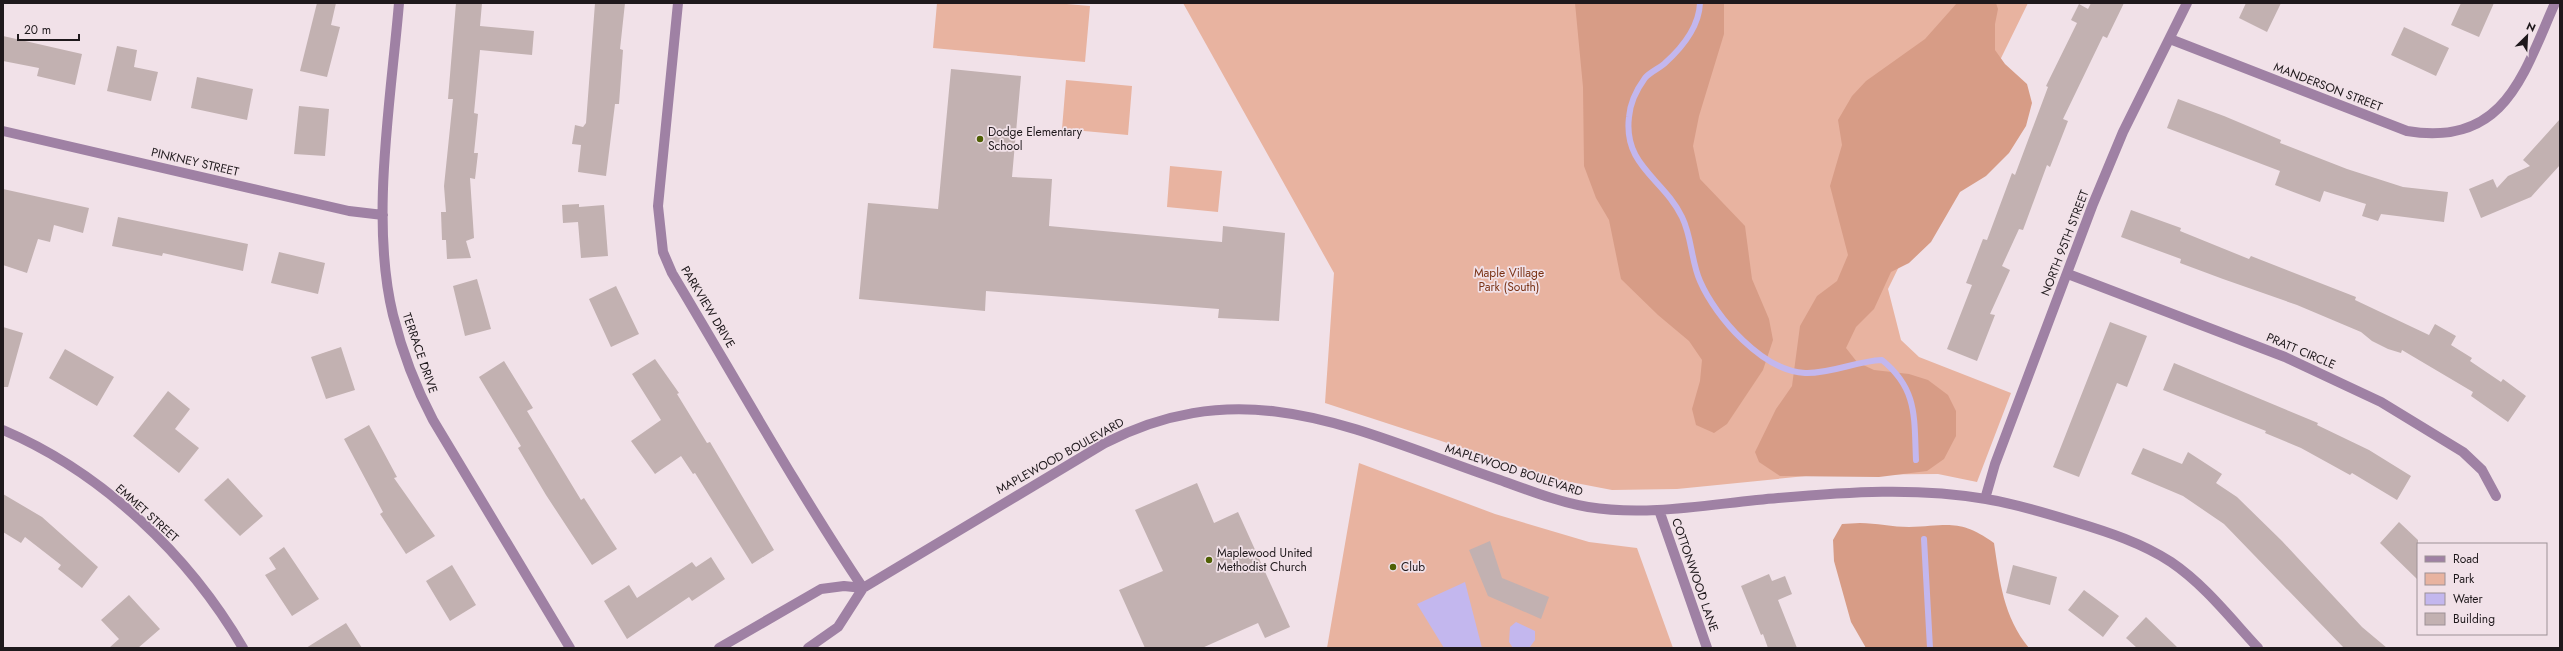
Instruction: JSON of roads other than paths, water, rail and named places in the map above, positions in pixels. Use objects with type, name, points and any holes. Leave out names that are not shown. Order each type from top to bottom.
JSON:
[{"type":"street","name":"TERRACE DRIVE","points":[[398,3],[383,215],[386,273],[392,314],[418,390],[436,426],[570,648]]},
{"type":"street","name":"PARKVIEW DRIVE","points":[[678,3],[658,206],[663,252],[672,273],[785,463],[837,550],[863,588]]},
{"type":"street","name":"NORTH 95TH STREET","points":[[1985,499],[1995,464],[2123,132],[2187,3]]},
{"type":"street","name":"MANDERSON STREET","points":[[2170,39],[2407,131],[2445,133],[2480,122],[2497,110],[2519,84],[2555,3]]},
{"type":"street","name":"PINKNEY STREET","points":[[3,131],[283,196],[349,210],[383,215]]},
{"type":"street","name":"PRATT CIRCLE","points":[[2068,274],[2285,357],[2374,399],[2463,452],[2482,470],[2496,496]]},
{"type":"street","name":"MAPLEWOOD BOULEVARD","points":[[808,648],[838,626],[863,588],[1122,434],[1162,420],[1215,410],[1258,409],[1300,414],[1346,427],[1568,502],[1622,510],[1660,510],[1868,491],[1914,492],[1985,499],[2104,531],[2141,545],[2169,560],[2196,582],[2258,648]]},
{"type":"street","name":"EMMET STREET","points":[[3,430],[25,439],[71,467],[116,500],[158,538],[207,593],[243,648]]},
{"type":"street","name":"COTTONWOOD LANE","points":[[1660,510],[1707,648]]},
{"type":"street","points":[[719,648],[820,589],[844,586],[863,588]]},
{"type":"water","points":[[1465,582],[1482,648],[1444,648],[1417,604]]},
{"type":"water","points":[[1516,622],[1535,631],[1535,640],[1530,647],[1513,648],[1509,642],[1510,627]]},
{"type":"waterway","points":[[1700,3],[1696,21],[1688,37],[1671,58],[1645,78],[1632,102],[1629,117],[1629,134],[1632,148],[1638,160],[1665,192],[1682,217],[1688,233],[1700,281],[1717,311],[1729,326],[1758,353],[1773,363],[1789,370],[1815,373],[1882,360],[1894,371],[1908,393],[1914,418],[1916,460]]},
{"type":"waterway","points":[[1924,539],[1930,648]]},
{"type":"place","name":"Dodge Elementary School","points":[[980,139]]},
{"type":"place","name":"Maplewood United Methodist Church","points":[[1209,560]]},
{"type":"place","name":"Club","points":[[1393,567]]},
{"type":"park label","name":"Maple Village Park (South)","points":[[1509,280]]}]
